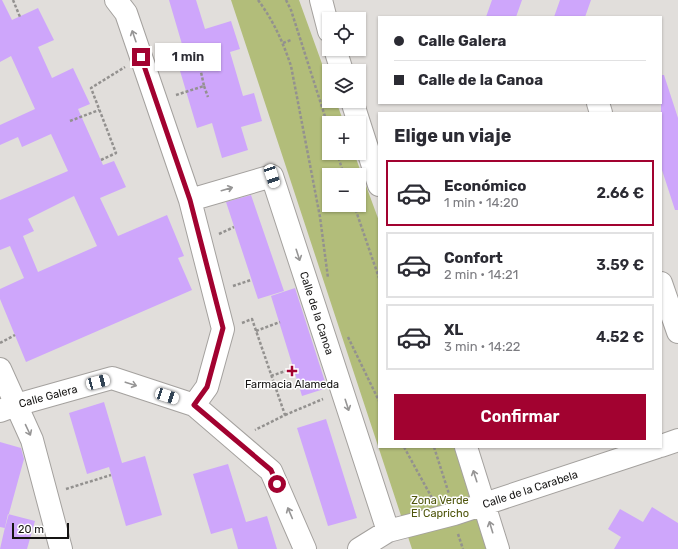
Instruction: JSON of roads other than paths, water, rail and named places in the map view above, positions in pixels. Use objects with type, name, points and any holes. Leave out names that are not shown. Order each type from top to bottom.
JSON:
[{"type":"street","points":[[116,0],[126,12],[190,200],[223,328],[207,387],[194,405]]},
{"type":"street","points":[[324,1],[326,12]]},
{"type":"street","points":[[354,108],[378,182]]},
{"type":"street","name":"Calle de la Canoa","points":[[190,200],[272,176],[388,531]]},
{"type":"street","points":[[662,286],[678,332]]},
{"type":"street","points":[[0,369],[8,408],[32,440],[61,549]]},
{"type":"street","name":"Calle Galera","points":[[8,408],[112,378],[194,405],[271,470],[305,549]]},
{"type":"street","points":[[662,446],[678,440]]},
{"type":"street","points":[[466,448],[498,549]]},
{"type":"street","name":"Calle de la Carabela","points":[[359,549],[388,531],[440,518],[654,448]]},
{"type":"place","name":"Farmacia Alameda","points":[[292,371]]},
{"type":"park label","name":"Zona Verde El Capricho","points":[[440,506]]}]
